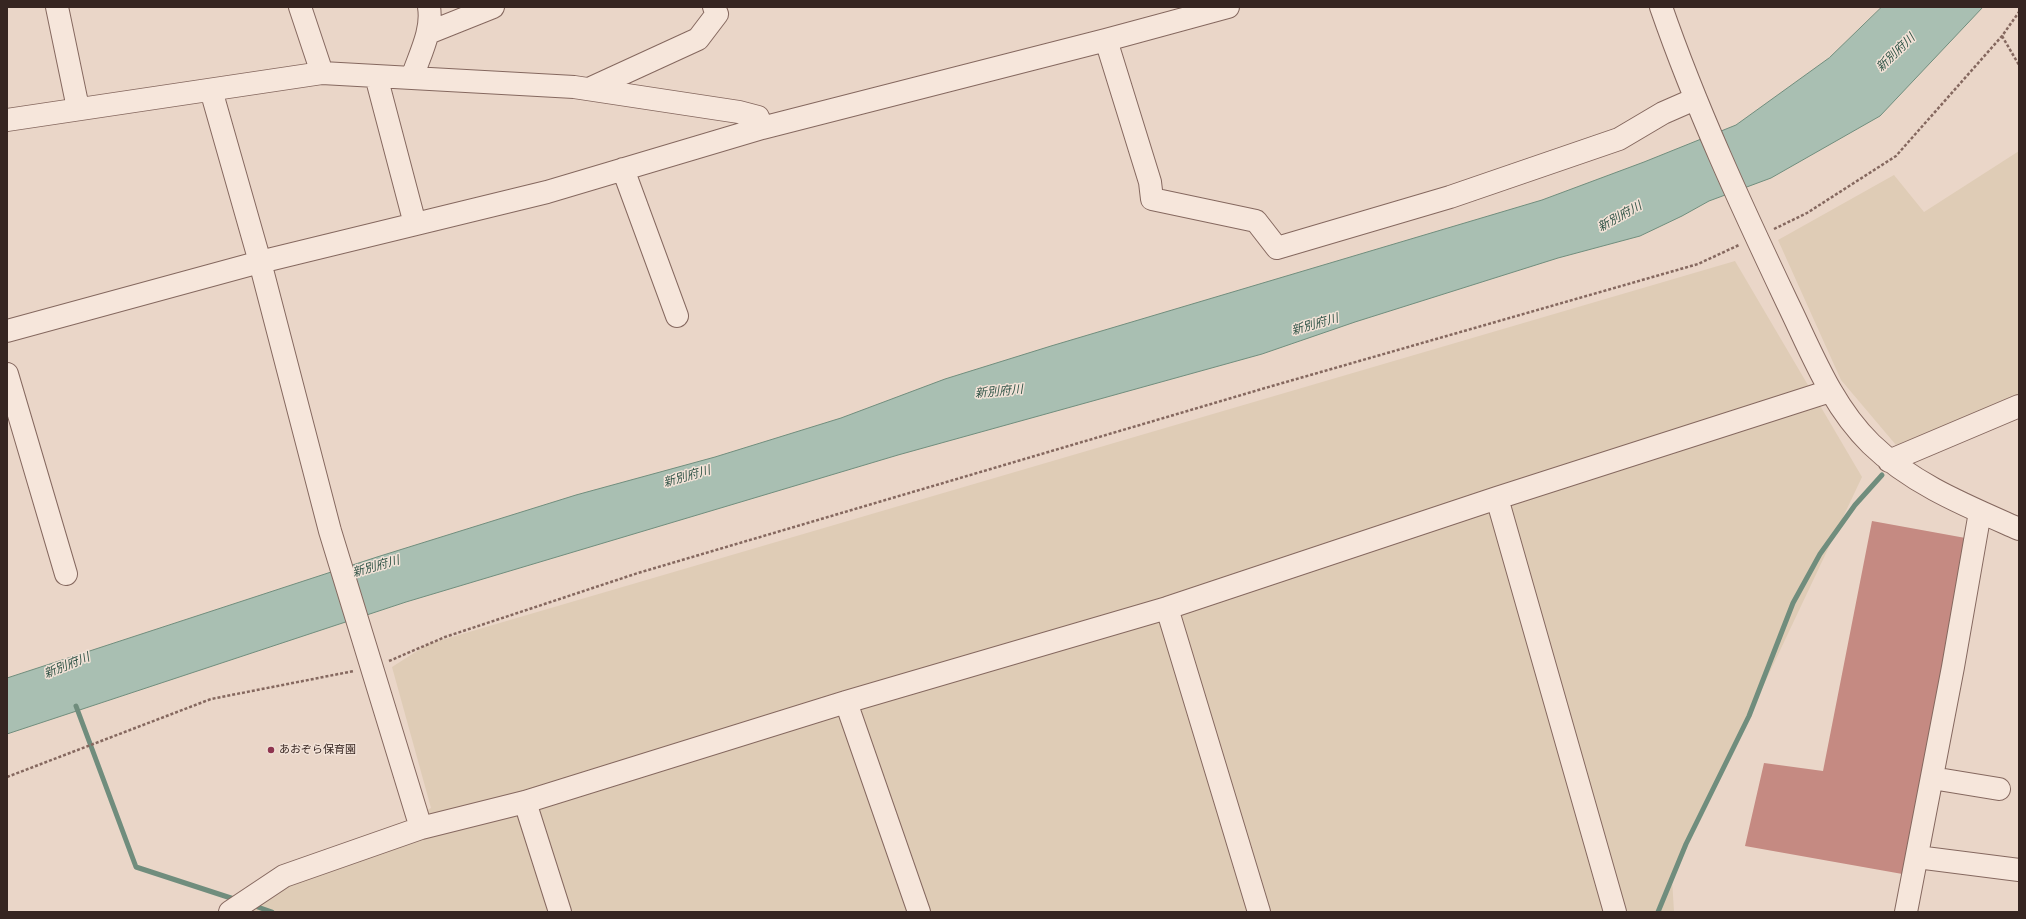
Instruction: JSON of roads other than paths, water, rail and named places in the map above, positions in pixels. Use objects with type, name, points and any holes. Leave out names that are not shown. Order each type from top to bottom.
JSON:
[{"type":"street","points":[[57,7],[78,108]]},
{"type":"street","points":[[300,7],[322,73]]},
{"type":"street","points":[[412,78],[428,33],[430,15],[429,7]]},
{"type":"street","points":[[428,33],[493,7]]},
{"type":"street","points":[[589,89],[698,39],[717,14],[714,7]]},
{"type":"street","points":[[7,331],[260,262],[547,192],[762,128],[1106,40],[1228,7]]},
{"type":"street","points":[[1661,7],[1697,103],[1756,238],[1830,390],[1870,442],[1890,461],[1924,484],[1980,512],[2019,529]]},
{"type":"street","points":[[1106,40],[1150,182],[1152,199],[1256,221],[1277,248],[1450,196],[1619,139],[1663,113],[1697,103]]},
{"type":"street","points":[[7,120],[78,108],[322,73],[589,89],[758,116],[762,128]]},
{"type":"street","points":[[376,76],[415,224]]},
{"type":"street","points":[[211,90],[260,262],[330,531],[421,828]]},
{"type":"street","points":[[623,169],[677,316]]},
{"type":"street","points":[[7,374],[66,574]]},
{"type":"street","points":[[230,912],[284,876],[421,828],[525,802],[846,702],[1166,608],[1497,498],[1830,390]]},
{"type":"street","points":[[1890,461],[2019,406]]},
{"type":"street","points":[[1497,498],[1615,912]]},
{"type":"street","points":[[1906,912],[1980,512]]},
{"type":"street","points":[[1166,608],[1259,912]]},
{"type":"street","points":[[846,702],[919,912]]},
{"type":"street","points":[[1932,778],[1999,789]]},
{"type":"street","points":[[525,802],[560,912]]},
{"type":"street","points":[[1917,857],[2019,870]]},
{"type":"water","name":"新別府川","points":[[1882,7],[1983,7],[1880,116],[1771,178],[1709,201],[1640,236],[1558,258],[1355,322],[1262,354],[898,455],[406,602],[7,734],[7,678],[377,557],[576,495],[715,457],[841,418],[945,379],[1542,200],[1644,162],[1736,125],[1829,58]]},
{"type":"waterway","points":[[1658,912],[1686,844],[1749,716],[1793,603],[1820,554],[1855,505],[1882,475]]},
{"type":"waterway","points":[[76,706],[136,867],[237,900]]},
{"type":"waterway","points":[[252,905],[272,912]]},
{"type":"place","name":"あおぞら保育園","points":[[271,750]]}]
